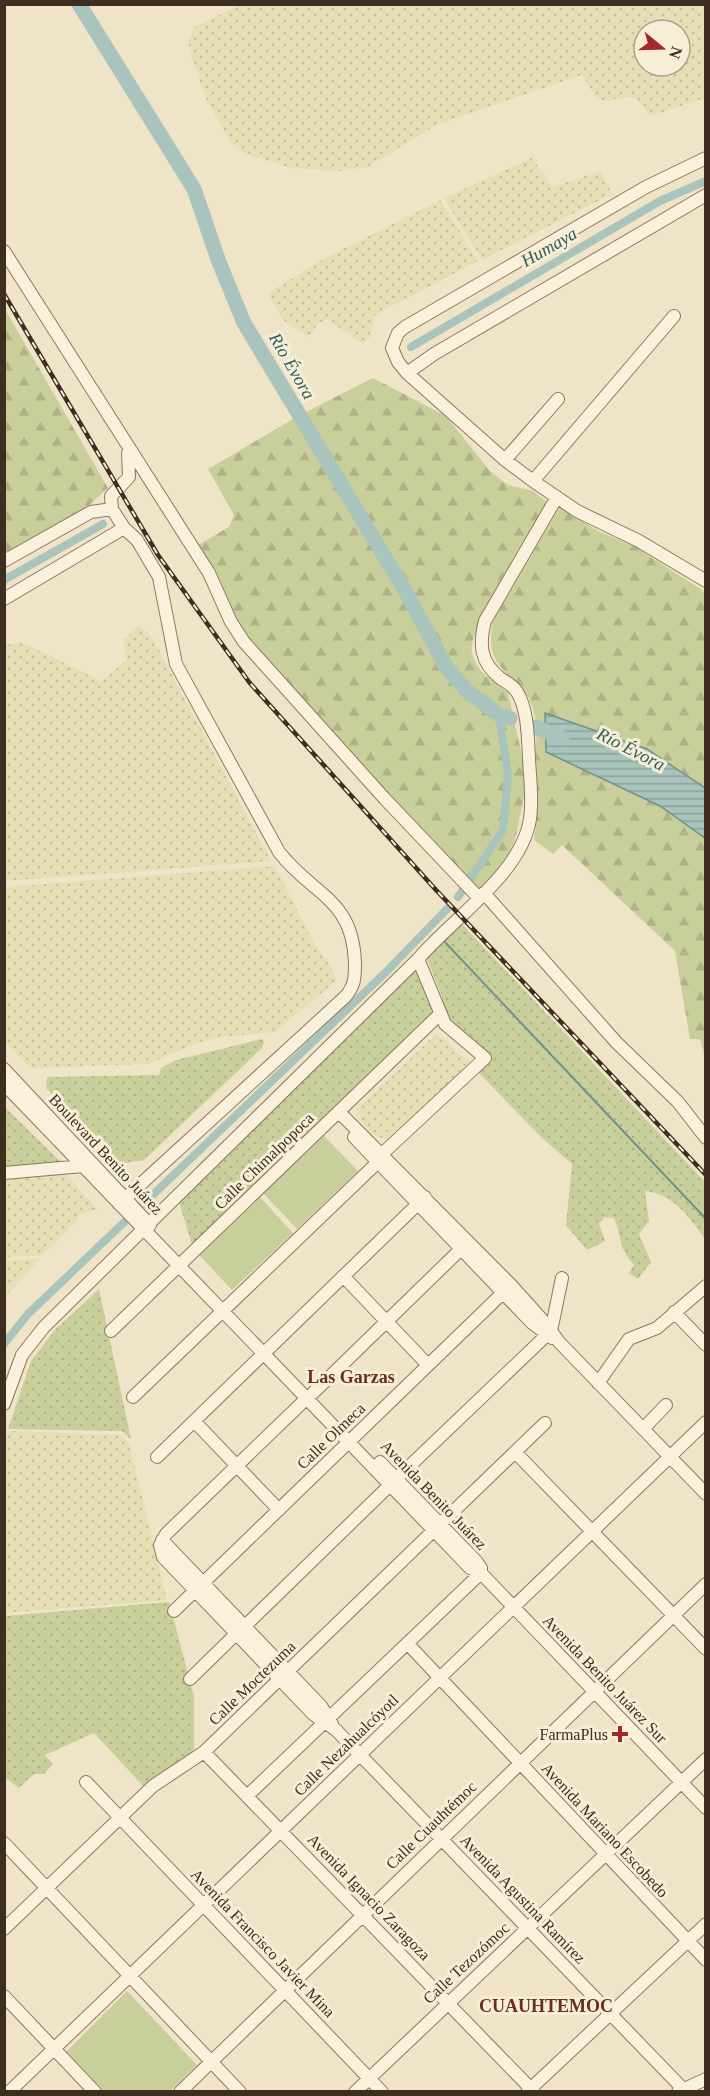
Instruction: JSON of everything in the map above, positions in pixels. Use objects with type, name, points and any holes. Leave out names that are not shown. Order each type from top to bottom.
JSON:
[{"type":"street","points":[[705,159],[646,187],[405,327],[398,333],[392,348],[398,362],[407,373],[505,460],[533,481],[577,511],[639,542],[705,581]]},
{"type":"street","points":[[407,373],[434,354],[705,195]]},
{"type":"street","points":[[4,251],[77,362],[126,446],[209,573],[231,622],[244,642],[616,1042],[678,1102],[705,1138]]},
{"type":"street","points":[[533,481],[674,316]]},
{"type":"street","points":[[505,460],[558,399]]},
{"type":"street","points":[[4,561],[92,512],[111,496],[129,477],[131,470],[126,446]]},
{"type":"street","points":[[111,496],[112,509],[124,528],[137,540],[159,576],[176,664],[279,852],[296,871],[337,906],[346,920],[353,938],[355,974],[354,984],[345,997],[125,1204]]},
{"type":"street","points":[[4,1404],[26,1348],[143,1224],[418,959],[481,895],[494,886],[522,843],[530,819],[530,790],[528,748],[521,702],[510,685],[490,669],[482,655],[481,637],[485,621],[556,497]]},
{"type":"street","points":[[92,512],[112,509]]},
{"type":"street","points":[[4,599],[124,528]]},
{"type":"street","points":[[132,1397],[484,1058],[451,1032],[439,1015],[432,990],[418,959]]},
{"type":"street","name":"Calle Chimalpopoca","points":[[111,1331],[439,1015]]},
{"type":"street","name":"Boulevard Benito Juárez","points":[[4,1070],[143,1224],[182,1262]]},
{"type":"street","name":"Boulevard Benito Juárez","points":[[4,1084],[83,1166],[125,1204]]},
{"type":"street","points":[[337,1114],[705,1494]]},
{"type":"street","points":[[4,1173],[83,1166]]},
{"type":"street","points":[[421,1200],[461,1250],[507,1289]]},
{"type":"street","points":[[157,1457],[421,1200]]},
{"type":"street","points":[[237,1466],[461,1250]]},
{"type":"street","name":"Avenida Benito Juárez","points":[[182,1262],[437,1528],[479,1565],[481,1573]]},
{"type":"street","points":[[343,1276],[428,1365]]},
{"type":"street","points":[[190,1679],[549,1333],[562,1278]]},
{"type":"street","points":[[598,1383],[629,1339],[657,1328],[705,1286]]},
{"type":"street","name":"Calle Olmeca","points":[[174,1611],[507,1289]]},
{"type":"street","points":[[674,1312],[705,1345]]},
{"type":"street","points":[[643,1429],[666,1405]]},
{"type":"street","points":[[195,1421],[279,1510]]},
{"type":"street","name":"Calle Nezahualcóyotl","points":[[9,2091],[705,1422]]},
{"type":"street","name":"Calle Moctezuma","points":[[4,1929],[153,1786],[204,1752],[545,1424]]},
{"type":"street","points":[[515,1452],[705,1649]]},
{"type":"street","name":"Avenida Agustina Ramírez","points":[[237,1466],[162,1540],[162,1557],[199,1587],[682,2090]]},
{"type":"street","points":[[247,1796],[481,1573]]},
{"type":"street","name":"Avenida Benito Juárez Sur","points":[[481,1573],[705,1808]]},
{"type":"street","name":"Calle Cuauhtémoc","points":[[180,2091],[705,1584]]},
{"type":"street","name":"Avenida Mariano Escobedo","points":[[407,1643],[705,1960]]},
{"type":"street","name":"Avenida Ignacio Zaragoza","points":[[204,1752],[531,2090]]},
{"type":"street","name":"Calle Tezozómoc","points":[[355,2091],[705,1759]]},
{"type":"street","name":"Avenida Francisco Javier Mina","points":[[86,1782],[382,2091]]},
{"type":"street","points":[[4,1843],[240,2091]]},
{"type":"street","points":[[531,2090],[705,1924]]},
{"type":"street","points":[[4,1996],[94,2091]]},
{"type":"street","points":[[682,2090],[705,2079]]},
{"type":"shaded area","points":[[241,4],[705,5],[705,98],[650,116],[638,100],[629,97],[604,101],[595,96],[582,75],[436,125],[368,167],[340,171],[290,168],[243,152],[232,144],[207,101],[188,40],[195,27]]},
{"type":"shaded area","points":[[532,158],[553,187],[601,171],[612,194],[482,260],[444,198]]},
{"type":"shaded area","points":[[440,200],[478,261],[375,315],[371,336],[363,344],[327,319],[318,324],[309,337],[283,320],[269,296],[271,291],[327,257]]},
{"type":"shaded area","points":[[139,625],[152,637],[271,861],[5,881],[5,645],[21,642],[101,681],[127,660],[123,640]]},
{"type":"shaded area","points":[[275,866],[314,943],[331,966],[336,981],[275,1032],[223,1037],[200,1042],[148,1064],[30,1068],[5,1042],[5,887]]},
{"type":"shaded area","points":[[435,1035],[446,1040],[455,1051],[470,1061],[390,1141],[374,1135],[364,1127],[357,1109]]},
{"type":"shaded area","points":[[66,1174],[97,1209],[79,1215],[76,1222],[42,1255],[5,1257],[5,1179]]},
{"type":"shaded area","points":[[40,1259],[5,1297],[5,1261]]},
{"type":"shaded area","points":[[11,1431],[120,1435],[129,1443],[167,1600],[5,1613],[4,1437]]},
{"type":"green space","points":[[5,309],[108,488],[86,508],[5,553]]},
{"type":"green space","points":[[373,378],[446,416],[490,471],[508,485],[533,491],[547,502],[489,602],[473,641],[472,653],[478,666],[486,676],[508,692],[524,765],[525,792],[515,840],[503,867],[479,892],[390,798],[239,626],[221,582],[198,545],[229,527],[234,515],[208,469],[302,414]]},
{"type":"green space","points":[[560,507],[598,531],[634,546],[705,592],[705,1057],[700,1039],[690,1039],[675,951],[562,845],[553,854],[534,840],[537,818],[535,716],[523,689],[506,673],[493,654],[491,640],[493,621]]},
{"type":"green space","points":[[462,924],[705,1182],[705,1239],[673,1202],[645,1191],[649,1221],[639,1234],[651,1262],[638,1279],[629,1273],[634,1265],[623,1247],[614,1218],[604,1217],[599,1224],[605,1241],[587,1250],[566,1225],[572,1164],[542,1138],[476,1070],[488,1059],[443,1016],[442,996],[427,959],[445,934]]},
{"type":"green space","points":[[419,964],[432,994],[434,1015],[193,1248],[179,1202]]},
{"type":"green space","points":[[262,1039],[264,1042],[262,1048],[144,1160],[118,1164],[46,1088],[47,1077],[159,1075],[161,1068],[176,1060]]},
{"type":"green space","points":[[4,1106],[62,1163],[5,1173]]},
{"type":"green space","points":[[324,1136],[358,1171],[297,1229],[263,1193]]},
{"type":"green space","points":[[260,1197],[293,1233],[232,1290],[199,1255]]},
{"type":"green space","points":[[99,1289],[131,1439],[122,1431],[8,1429],[31,1361],[55,1330]]},
{"type":"green space","points":[[169,1602],[194,1696],[194,1749],[177,1769],[146,1789],[94,1733],[45,1755],[53,1764],[44,1774],[34,1774],[19,1788],[7,1779],[5,1780],[5,1616]]},
{"type":"green space","points":[[127,1991],[197,2065],[170,2091],[102,2091],[65,2053]]},
{"type":"water","points":[[545,713],[647,749],[705,788],[705,838],[660,806],[546,752]]},
{"type":"waterway","name":"Río Évora","points":[[79,4],[194,189],[219,262],[244,323],[407,594],[446,667],[467,691],[499,715],[510,718]]},
{"type":"waterway","name":"Humaya","points":[[411,347],[660,201],[706,181]]},
{"type":"waterway","name":"Humaya","points":[[4,580],[103,524]]},
{"type":"waterway","points":[[458,897],[503,830],[508,775],[499,715]]},
{"type":"waterway","name":"Río Évora","points":[[535,727],[562,738]]},
{"type":"waterway","points":[[4,1344],[27,1315],[385,973],[447,909]]},
{"type":"waterway","points":[[442,939],[706,1219]]},
{"type":"railway","points":[[4,294],[158,555],[249,682],[436,890],[706,1175]]},
{"type":"place","name":"FarmaPlus","points":[[620,1734]]},
{"type":"district","name":"Las Garzas","points":[[351,1377]]},
{"type":"district","name":"CUAUHTEMOC","points":[[546,2006]]}]
